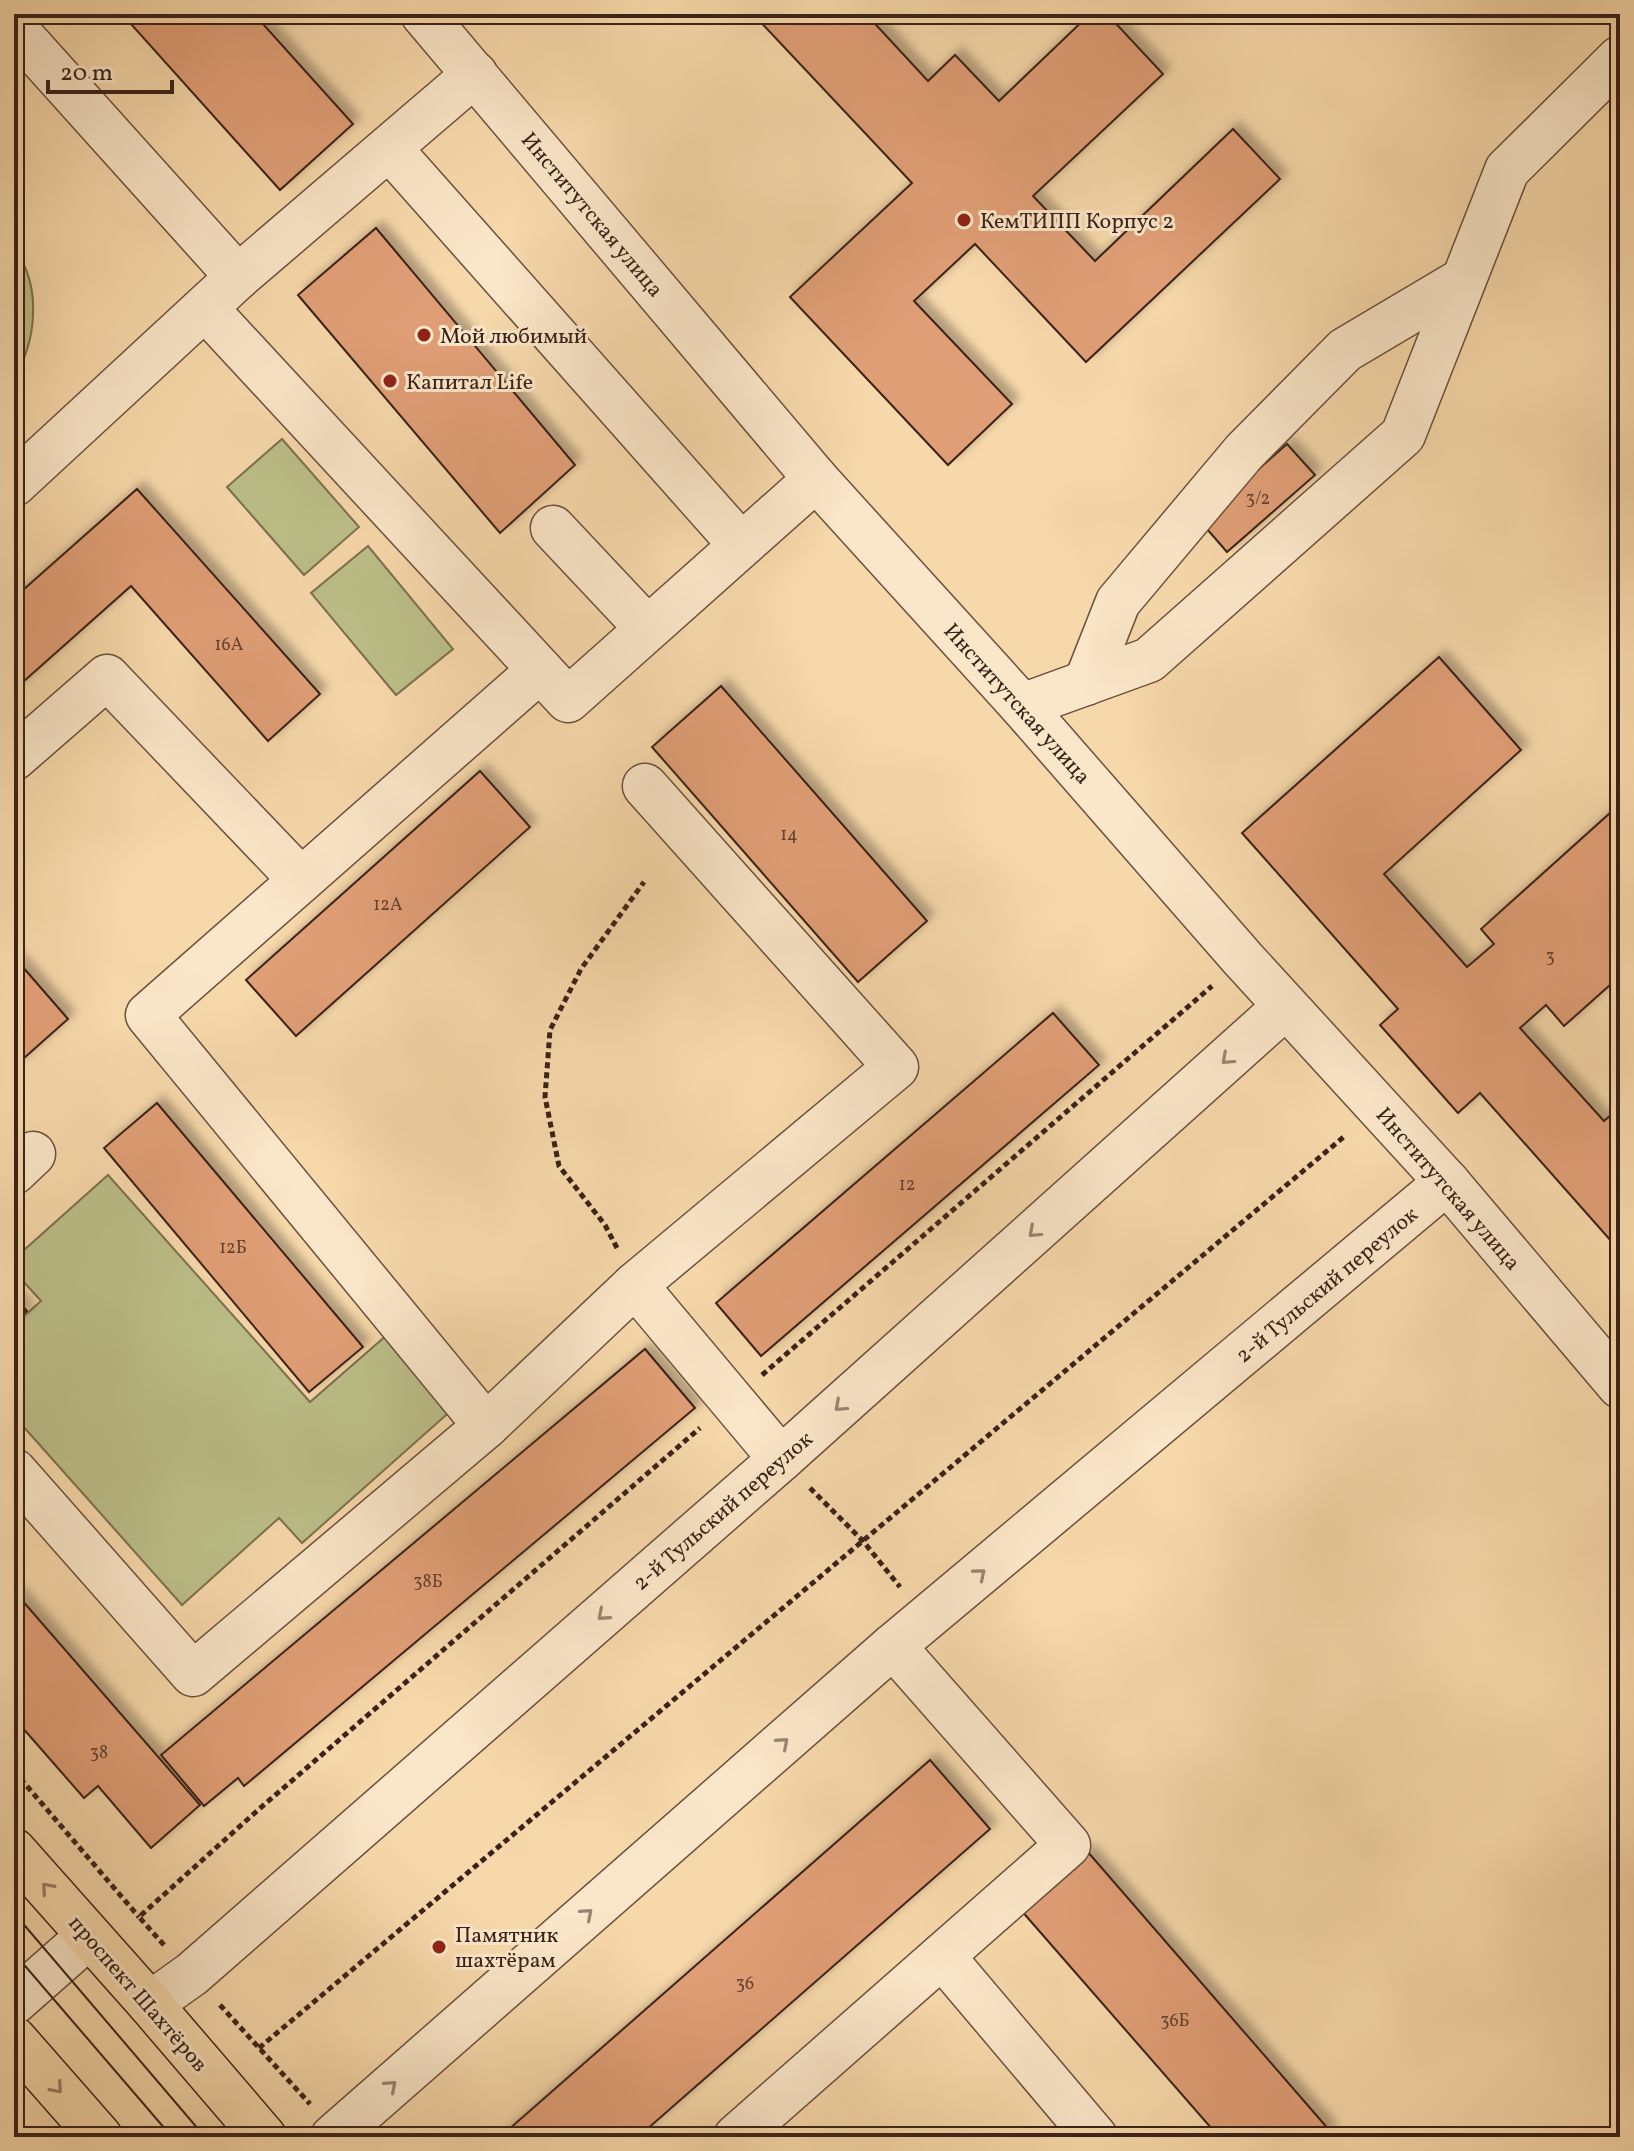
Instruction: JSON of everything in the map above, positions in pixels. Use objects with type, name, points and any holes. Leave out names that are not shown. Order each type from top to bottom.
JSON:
[{"type":"main road","name":"проспект Шахтёров","points":[[14,1851],[264,2137]]},
{"type":"main road","points":[[14,2039],[100,2137]]},
{"type":"street","name":"Институтская улица","points":[[423,14],[816,479],[1022,706],[1285,1007],[1447,1182],[1620,1386]]},
{"type":"street","points":[[14,28],[238,277]]},
{"type":"street","points":[[1022,706],[1149,660],[1403,435],[1507,170],[1620,58]]},
{"type":"street","points":[[14,484],[238,277],[475,74]]},
{"type":"street","points":[[389,148],[741,545]]},
{"type":"street","points":[[1086,683],[1118,602],[1244,452],[1345,350],[1463,280]]},
{"type":"street","points":[[205,308],[565,698]]},
{"type":"street","points":[[486,1426],[148,1015],[301,880],[565,698],[816,479]]},
{"type":"street","points":[[553,528],[647,628]]},
{"type":"street","points":[[14,758],[107,677],[301,880]]},
{"type":"street","points":[[14,1471],[193,1674],[486,1426],[635,1285],[896,1067],[645,786]]},
{"type":"street","name":"2-й Тульский переулок","points":[[150,2004],[192,1974],[781,1459],[1285,1007]]},
{"type":"street","name":"2-й Тульский переулок","points":[[335,2135],[909,1633],[1447,1182]]},
{"type":"street","points":[[635,1285],[781,1459]]},
{"type":"street","points":[[736,2137],[1068,1845],[909,1633]]},
{"type":"street","points":[[14,2002],[89,1936]]},
{"type":"street","points":[[942,1956],[1095,2137]]},
{"type":"path","points":[[635,1285],[605,1225],[559,1166],[545,1097],[550,1030],[581,969],[644,882]]},
{"type":"path","points":[[139,1917],[258,1810],[1243,959]]},
{"type":"path","points":[[259,2048],[1378,1108]]},
{"type":"path","points":[[781,1459],[863,1541],[909,1633]]},
{"type":"path","points":[[14,1771],[139,1917],[335,2135]]},
{"type":"green space","points":[[14,249],[29,279],[33,313],[28,347],[14,378]]},
{"type":"green space","points":[[282,439],[359,527],[304,575],[227,487]]},
{"type":"green space","points":[[368,546],[453,649],[396,695],[311,593]]},
{"type":"green space","points":[[108,1175],[310,1402],[388,1334],[454,1408],[302,1543],[279,1518],[182,1605],[14,1416],[14,1325],[41,1301],[14,1271],[14,1259]]},
{"type":"building","points":[[122,14],[254,14],[353,124],[280,190]]},
{"type":"building","name":"КемТИПП Корпус 2","points":[[753,14],[866,14],[928,81],[955,55],[999,101],[1090,14],[1107,14],[1163,74],[1033,196],[1095,261],[1233,129],[1280,179],[1086,362],[975,244],[914,301],[1012,404],[948,465],[790,297],[912,183]]},
{"type":"building","points":[[376,228],[575,465],[500,533],[298,295]]},
{"type":"building","points":[[1287,444],[1315,475],[1227,552],[1200,521]]},
{"type":"building","points":[[137,489],[320,694],[268,741],[131,586],[14,690],[14,598]]},
{"type":"building","points":[[1439,657],[1521,750],[1384,874],[1467,967],[1494,944],[1481,929],[1610,813],[1620,824],[1620,976],[1564,1026],[1546,1005],[1520,1028],[1604,1121],[1620,1107],[1620,1251],[1480,1093],[1458,1113],[1380,1025],[1398,1009],[1242,833]]},
{"type":"building","points":[[721,686],[927,921],[858,982],[652,747]]},
{"type":"building","points":[[480,771],[530,827],[296,1036],[246,980]]},
{"type":"building","points":[[14,959],[68,1019],[14,1067]]},
{"type":"building","points":[[1053,1013],[1099,1065],[761,1356],[716,1303]]},
{"type":"building","points":[[157,1103],[363,1347],[309,1392],[104,1148]]},
{"type":"building","points":[[14,1296],[27,1311],[14,1322]]},
{"type":"building","points":[[645,1349],[695,1408],[244,1786],[238,1778],[204,1806],[161,1755]]},
{"type":"building","points":[[14,1591],[200,1805],[151,1848],[98,1786],[84,1798],[14,1718]]},
{"type":"building","points":[[930,1760],[990,1829],[638,2137],[500,2137]]},
{"type":"building","points":[[1087,1851],[1330,2131],[1323,2137],[1219,2137],[1020,1909]]},
{"type":"tram line","points":[[14,1913],[205,2137]]},
{"type":"tram line","points":[[14,1953],[172,2137]]},
{"type":"place","name":"КемТИПП Корпус 2","points":[[964,220]]},
{"type":"place","name":"Мой любимый","points":[[424,335]]},
{"type":"place","name":"Капитал Life","points":[[390,381]]},
{"type":"place","name":"Памятник шахтёрам","points":[[439,1947]]}]
